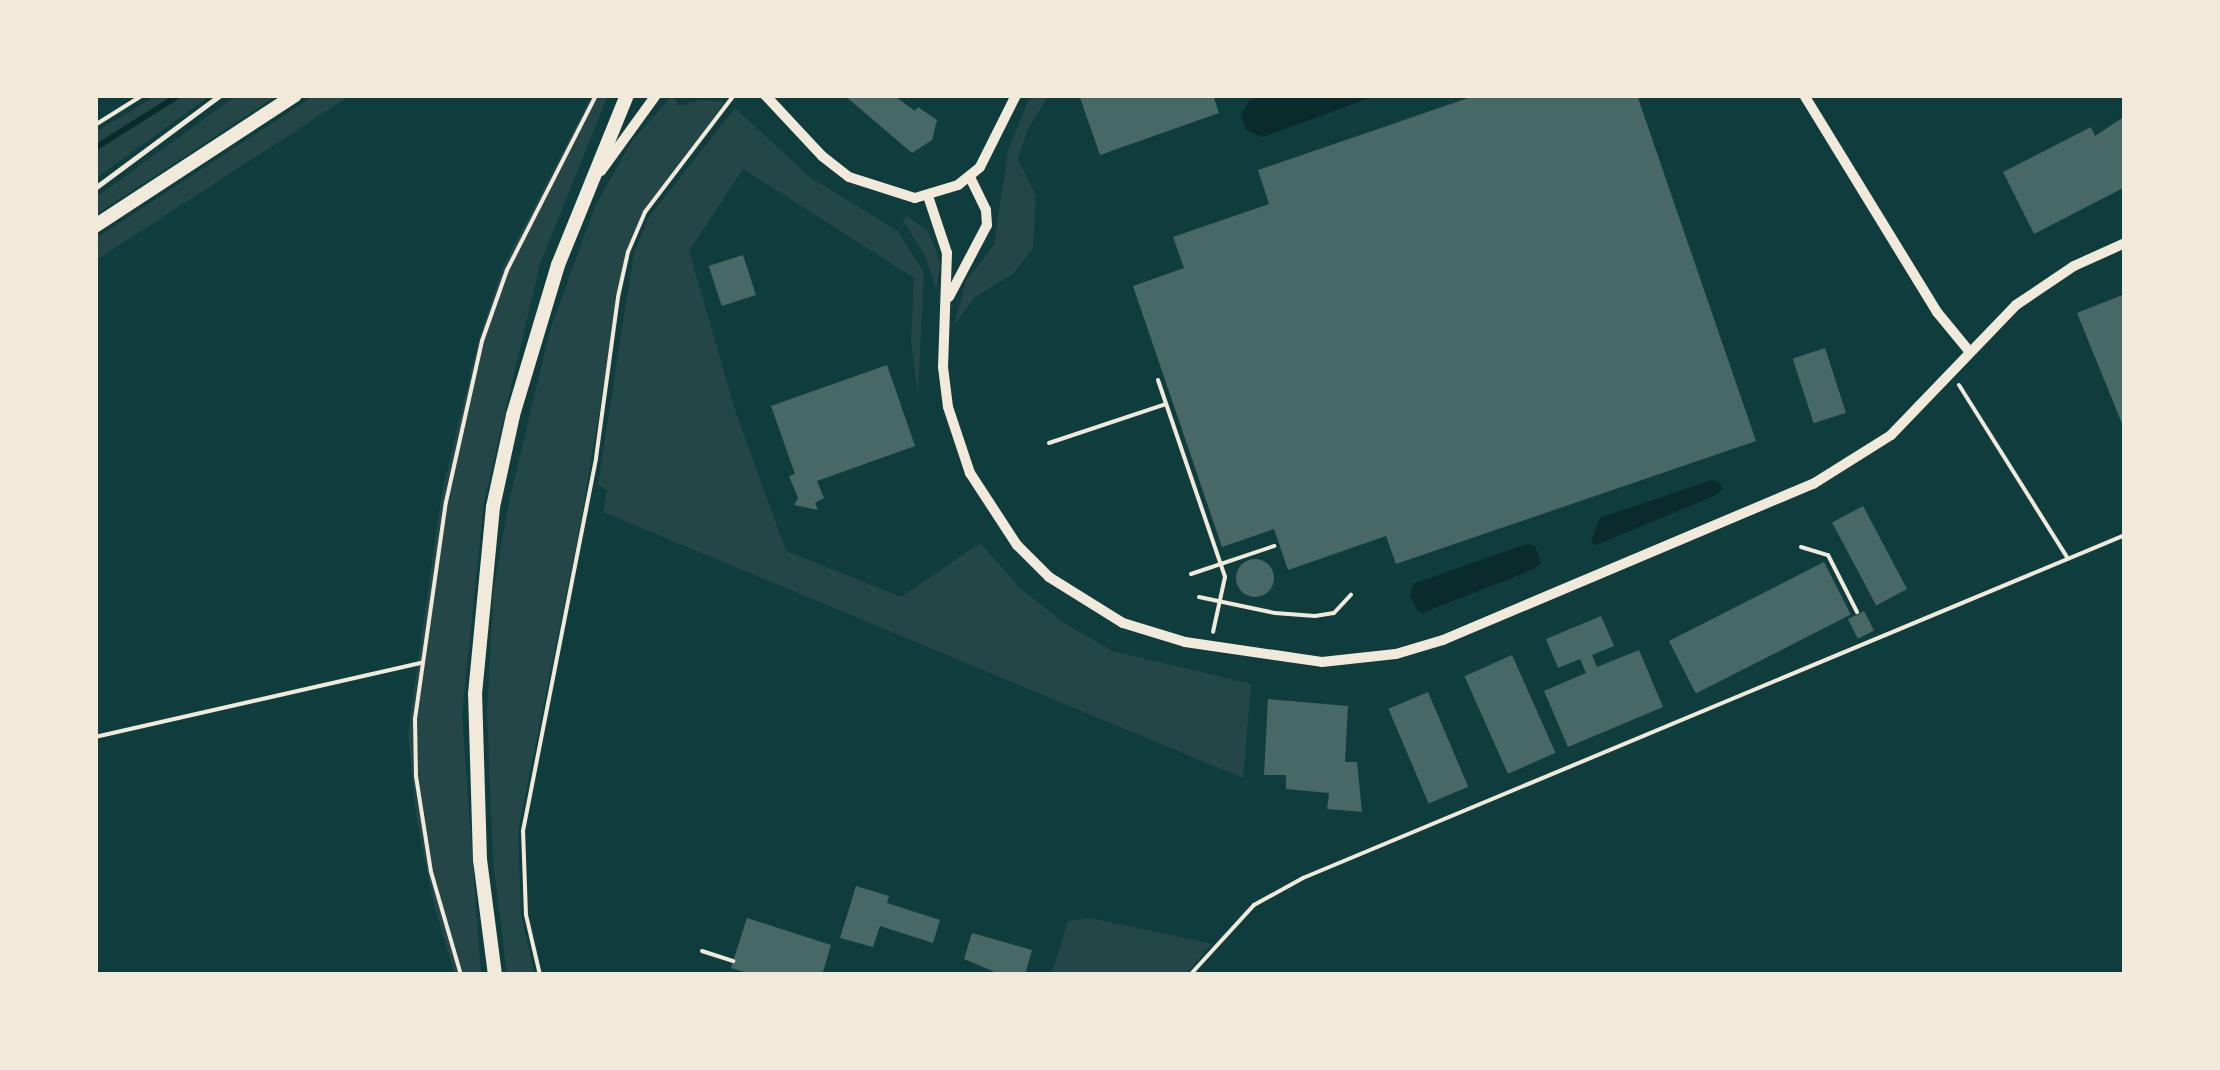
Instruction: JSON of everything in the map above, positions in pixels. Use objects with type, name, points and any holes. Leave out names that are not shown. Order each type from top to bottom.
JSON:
[{"type":"main road","points":[[95,226],[295,95]]},
{"type":"main road","points":[[495,975],[480,860],[476,790],[475,694],[482,589],[513,415],[581,202],[627,95]]},
{"type":"street","points":[[581,202],[656,95]]},
{"type":"street","points":[[765,95],[822,156],[850,177],[899,195],[928,196],[970,177],[990,154],[1016,95]]},
{"type":"street","points":[[1804,95],[1938,312],[1969,350]]},
{"type":"street","points":[[947,302],[987,226],[986,210],[970,177]]},
{"type":"street","points":[[928,196],[948,253],[943,367],[948,407],[970,472],[1017,545],[1050,577],[1123,623],[1185,642],[1322,662],[1396,654],[1523,610],[1744,516],[1844,467],[1891,435],[1952,373],[1969,350],[2042,285],[2125,244]]},
{"type":"lane","points":[[95,188],[220,95]]},
{"type":"path","points":[[95,124],[143,95]]},
{"type":"path","points":[[540,975],[526,915],[523,832],[596,458],[618,297],[628,252],[645,212],[734,95]]},
{"type":"path","points":[[461,975],[430,872],[416,776],[415,718],[448,488],[482,341],[507,270],[595,96]]},
{"type":"path","points":[[1952,373],[2068,559]]},
{"type":"path","points":[[1158,380],[1225,577],[1213,634]]},
{"type":"path","points":[[1049,443],[1166,404]]},
{"type":"path","points":[[1190,975],[1234,924],[1272,893],[2125,535]]},
{"type":"path","points":[[1191,574],[1274,546]]},
{"type":"path","points":[[1801,548],[1828,556],[1857,612]]},
{"type":"path","points":[[1199,597],[1315,616],[1334,613],[1351,594]]},
{"type":"path","points":[[95,736],[422,663]]},
{"type":"path","points":[[702,951],[733,961]]},
{"type":"shaded area","points":[[158,95],[211,95],[95,179],[95,132]]},
{"type":"shaded area","points":[[237,95],[278,95],[95,215],[95,198]]},
{"type":"shaded area","points":[[315,95],[351,95],[95,261],[95,239]]},
{"type":"shaded area","points":[[592,95],[608,95],[540,264],[484,502],[462,715],[481,975],[455,975],[434,905],[416,815],[408,733],[442,492],[479,339],[503,267]]},
{"type":"shaded area","points":[[673,95],[678,106],[701,100],[725,102],[643,212],[626,251],[581,521],[518,831],[521,915],[535,975],[507,975],[493,860],[487,711],[494,587],[508,506],[550,330],[595,206],[632,141]]},
{"type":"shaded area","points":[[1031,95],[1049,95],[1028,129],[1018,159],[1036,196],[1033,248],[1013,274],[975,297],[954,325],[966,281],[994,245],[1008,150]]},
{"type":"shaded area","points":[[1267,95],[1377,95],[1263,137],[1247,131],[1241,115],[1249,101]]},
{"type":"shaded area","points":[[735,108],[811,178],[898,231],[924,273],[918,396],[911,341],[914,278],[743,169],[689,251],[736,413],[786,551],[901,597],[980,543],[1019,587],[1064,623],[1113,651],[1251,684],[1243,778],[603,512],[607,491],[598,484],[634,252],[649,217]]},
{"type":"shaded area","points":[[906,216],[927,230],[936,249],[940,266],[936,290],[925,256],[903,221]]},
{"type":"shaded area","points":[[1712,480],[1720,483],[1722,490],[1716,495],[1596,545],[1591,542],[1600,518]]},
{"type":"shaded area","points":[[1527,544],[1535,546],[1541,563],[1534,569],[1422,613],[1417,610],[1410,595],[1413,584]]},
{"type":"shaded area","points":[[1091,918],[1212,944],[1185,975],[1051,975],[1068,921]]},
{"type":"building","points":[[844,95],[893,95],[915,111],[918,107],[937,120],[932,140],[912,153]]},
{"type":"building","points":[[1079,95],[1213,95],[1219,113],[1100,155]]},
{"type":"building","points":[[1477,95],[1637,95],[1756,441],[1396,564],[1386,536],[1288,570],[1274,529],[1222,547],[1133,286],[1184,268],[1173,237],[1269,204],[1258,170]]},
{"type":"building","points":[[2125,116],[2125,187],[2034,234],[2003,172],[2091,127],[2095,136]]},
{"type":"building","points":[[743,255],[756,295],[722,306],[709,266]]},
{"type":"building","points":[[2125,294],[2125,431],[2077,313]]},
{"type":"building","points":[[1825,348],[1846,413],[1814,423],[1793,359]]},
{"type":"building","points":[[887,365],[915,446],[817,481],[824,498],[815,503],[818,510],[794,505],[798,498],[789,476],[795,474],[771,406]]},
{"type":"building","points":[[1863,506],[1907,589],[1876,605],[1832,522]]},
{"type":"building","points":[[1255,559],[1268,565],[1274,578],[1268,591],[1255,597],[1242,591],[1236,578],[1242,565]]},
{"type":"building","points":[[1824,562],[1851,615],[1696,694],[1669,641]]},
{"type":"building","points":[[1864,611],[1874,631],[1858,639],[1848,619]]},
{"type":"building","points":[[1601,616],[1614,646],[1592,655],[1597,667],[1639,650],[1663,707],[1568,747],[1544,691],[1586,673],[1580,659],[1558,668],[1546,639]]},
{"type":"building","points":[[1512,655],[1556,753],[1508,774],[1464,676]]},
{"type":"building","points":[[1428,692],[1468,787],[1429,804],[1388,709]]},
{"type":"building","points":[[1268,699],[1348,706],[1345,762],[1357,762],[1362,812],[1327,809],[1329,793],[1286,789],[1286,775],[1264,775]]},
{"type":"building","points":[[856,886],[889,896],[887,903],[940,920],[933,943],[880,926],[873,947],[840,938]]},
{"type":"building","points":[[747,918],[831,945],[822,975],[754,975],[731,968]]},
{"type":"building","points":[[972,933],[1032,950],[1025,975],[1002,975],[964,959]]},
{"type":"waterway","points":[[95,148],[179,95]]}]
